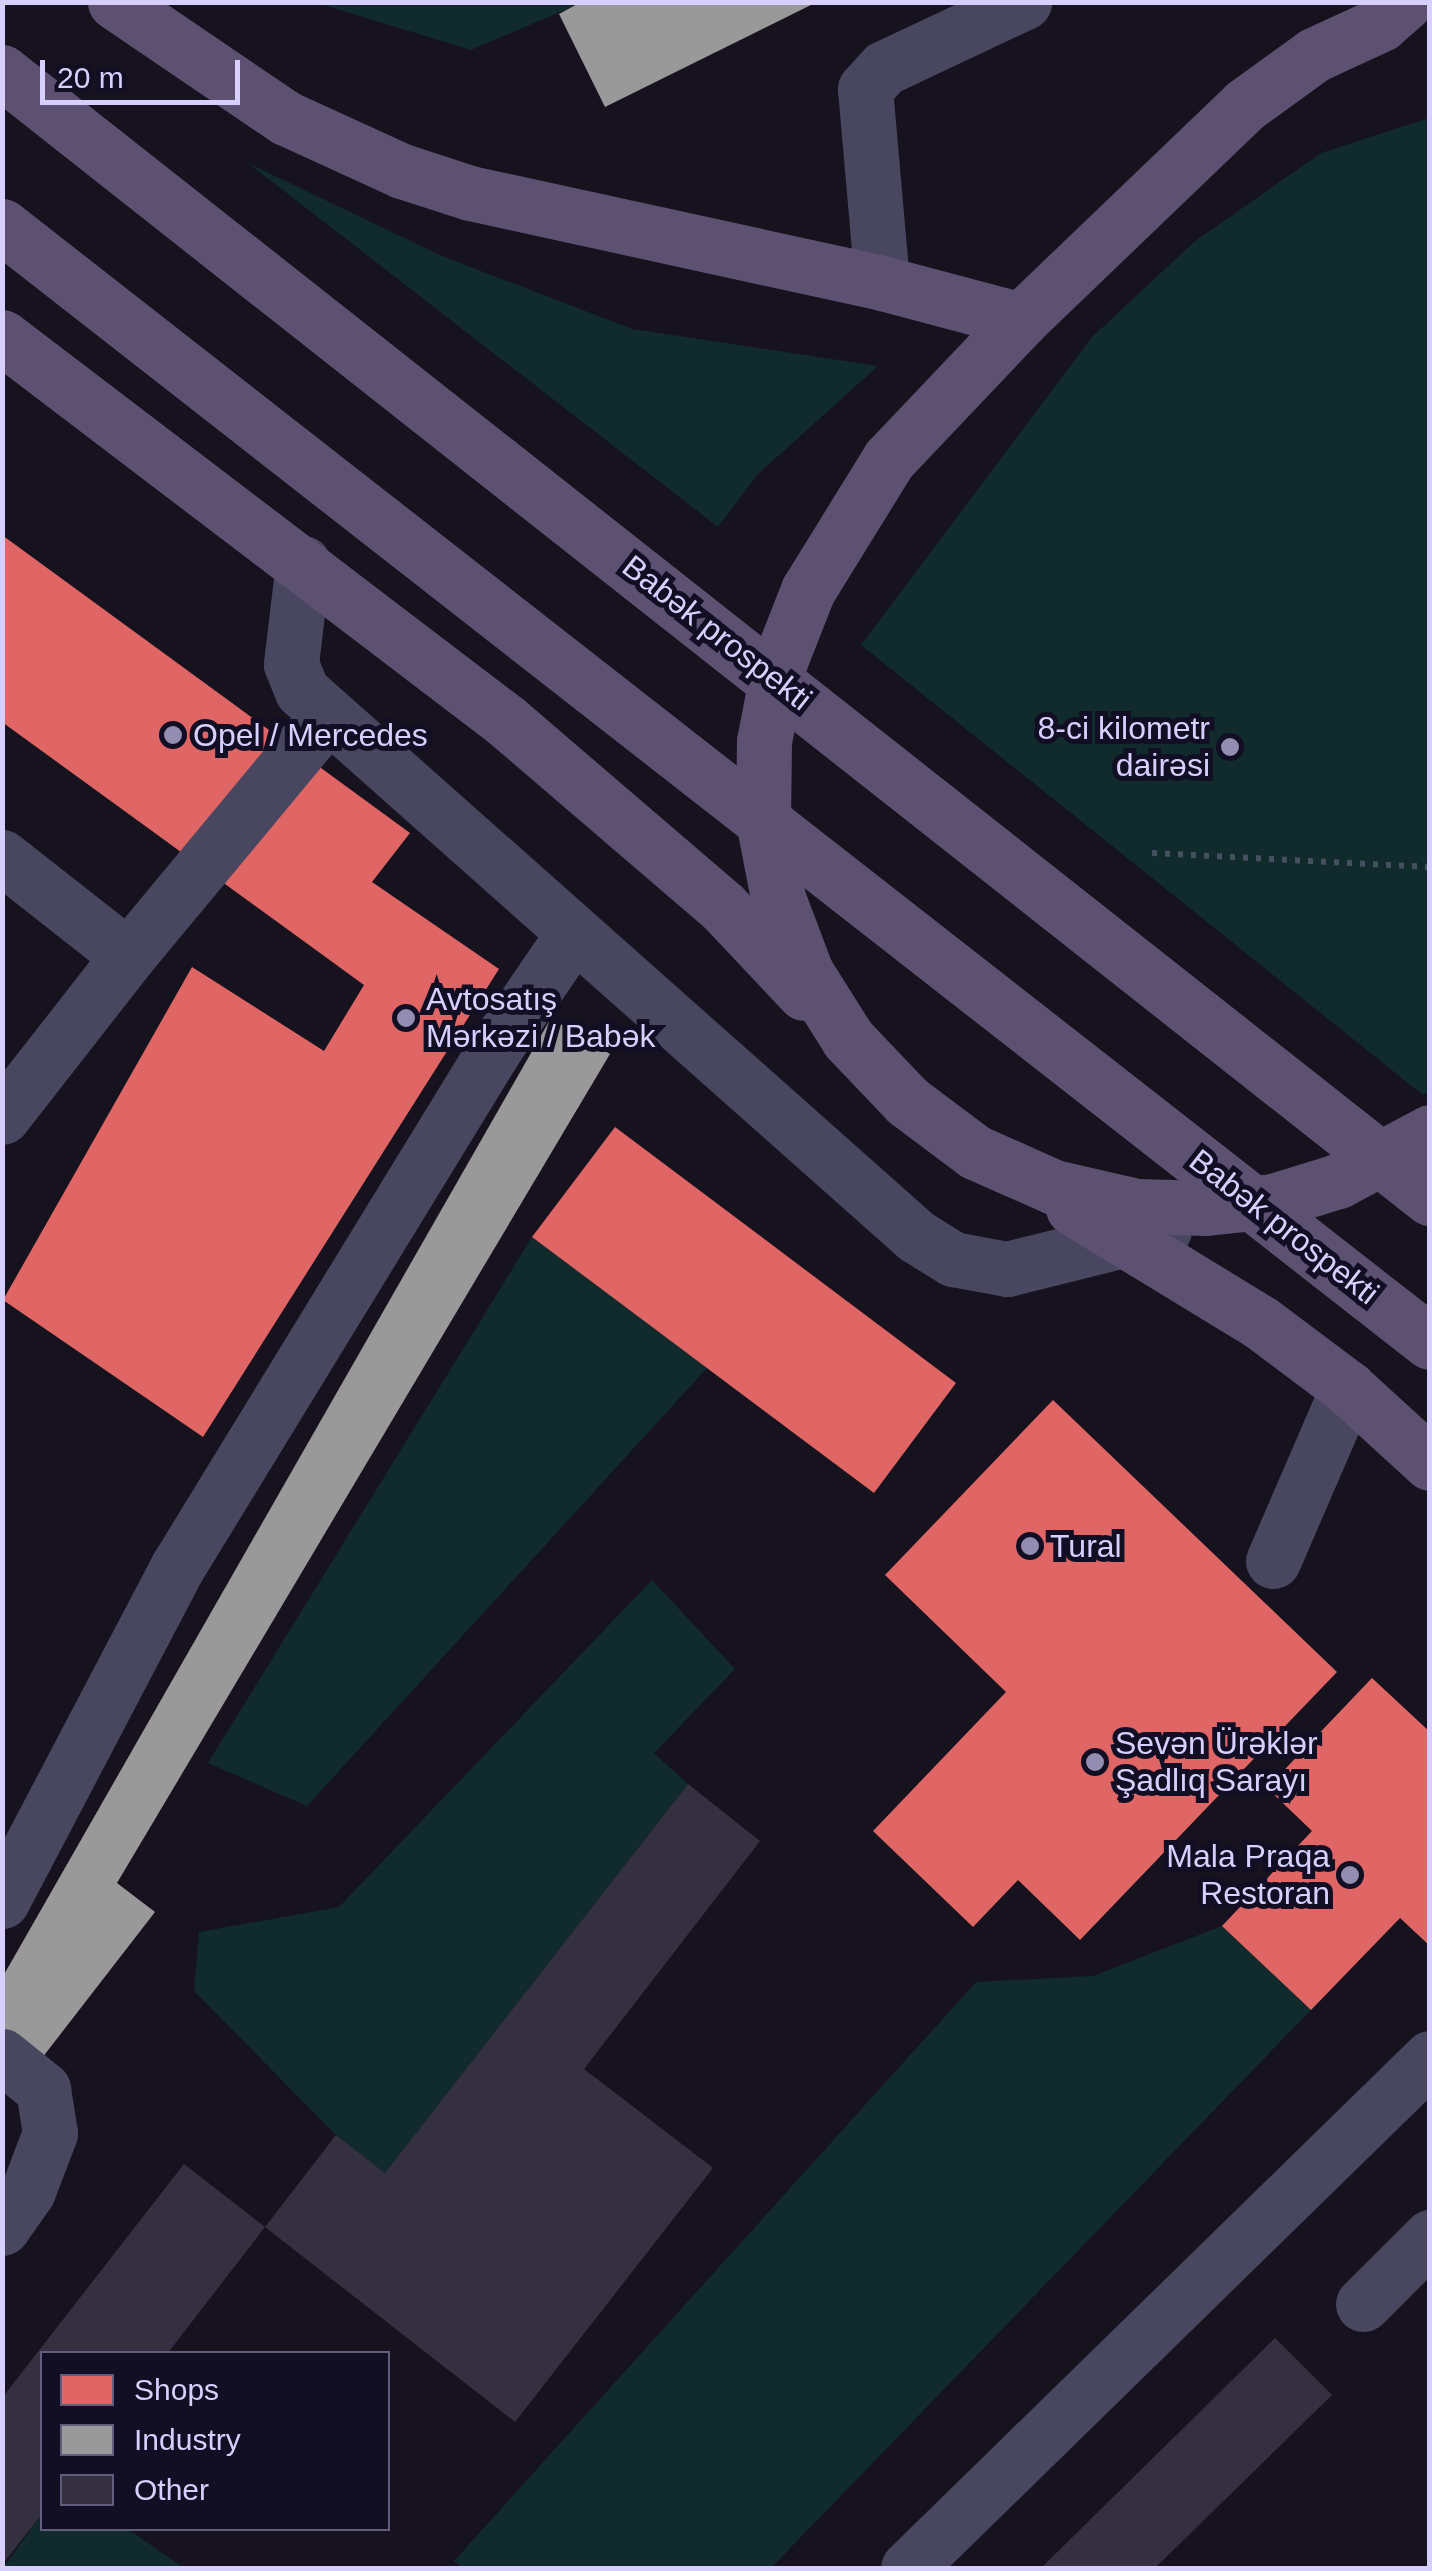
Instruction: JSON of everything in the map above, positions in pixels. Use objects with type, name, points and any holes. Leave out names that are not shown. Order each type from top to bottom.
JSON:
[{"type":"main road","points":[[115,2],[286,118],[402,171],[470,193],[882,283],[1021,320]]},
{"type":"main road","points":[[848,1039],[806,972],[774,878],[764,820],[764,741],[779,664],[808,590],[889,459],[1021,320],[1245,105],[1314,54],[1405,16]]},
{"type":"main road","name":"Babək prospekti","points":[[2,72],[1430,1198]]},
{"type":"main road","name":"Babək prospekti","points":[[2,226],[1430,1342]]},
{"type":"main road","points":[[2,337],[506,720],[723,906],[906,1102],[976,1152],[1260,1322],[1348,1388],[1430,1463]]},
{"type":"main road","points":[[976,1152],[1054,1187],[1137,1206],[1206,1208],[1272,1200],[1338,1182],[1430,1132]]},
{"type":"street","points":[[882,283],[865,89],[884,68],[1024,2]]},
{"type":"street","points":[[303,563],[291,664],[302,691],[916,1236],[953,1258],[1007,1269],[1272,1200]]},
{"type":"street","points":[[2,1117],[128,956],[328,715]]},
{"type":"street","points":[[2,856],[128,956]]},
{"type":"street","points":[[2,1901],[178,1566],[496,1048],[574,934]]},
{"type":"street","points":[[1273,1561],[1348,1388]]},
{"type":"street","points":[[2,2056],[43,2089],[50,2133],[28,2190],[2,2228]]},
{"type":"street","points":[[908,2568],[1430,2058]]},
{"type":"street","points":[[1363,2304],[1430,2237]]},
{"type":"path","points":[[1152,853],[1430,867]]},
{"type":"green space","points":[[317,3],[581,3],[471,50]]},
{"type":"green space","points":[[1429,118],[1430,1090],[1423,1095],[861,645],[1092,337],[1194,242],[1321,153]]},
{"type":"green space","points":[[248,163],[442,256],[632,329],[878,366],[758,474],[718,527]]},
{"type":"green space","points":[[532,1237],[707,1368],[307,1806],[208,1763]]},
{"type":"green space","points":[[652,1580],[735,1669],[654,1753],[688,1784],[385,2173],[336,2135],[194,1991],[199,1932],[339,1907]]},
{"type":"green space","points":[[1222,1926],[1311,2010],[771,2568],[463,2568],[454,2561],[976,1982],[1093,1976]]},
{"type":"green space","points":[[40,2517],[40,2531],[131,2531],[184,2568],[3,2568]]},
{"type":"building: Shops","name":"Avtosatış Mərkəzi / Babək","points":[[2,535],[410,833],[372,882],[499,969],[203,1437],[3,1300],[192,967],[324,1051],[364,985],[2,722]]},
{"type":"building: Shops","points":[[615,1127],[956,1383],[874,1493],[532,1237]]},
{"type":"building: Shops","name":"Sevən Ürəklər Şadlıq Sarayı","points":[[1053,1400],[1337,1672],[1080,1940],[1018,1880],[973,1927],[873,1831],[1006,1692],[885,1575]]},
{"type":"building: Shops","name":"Mala Praqa Restoran","points":[[1372,1678],[1430,1732],[1430,1946],[1400,1918],[1311,2010],[1222,1926],[1312,1831],[1267,1788]]},
{"type":"building: Industry","points":[[581,2],[817,2],[605,107],[559,14]]},
{"type":"building: Industry","points":[[551,1018],[610,1054],[117,1883],[155,1912],[42,2058],[2,2028],[2,1978]]},
{"type":"building: Other","points":[[688,1784],[760,1841],[584,2069],[713,2168],[515,2422],[265,2227],[336,2135],[385,2173]]},
{"type":"building: Other","points":[[184,2164],[265,2227],[169,2351],[40,2351],[40,2517],[2,2565],[2,2398]]},
{"type":"building: Other","points":[[1275,2338],[1332,2395],[1155,2568],[1041,2568]]},
{"type":"place","name":"Opel / Mercedes","points":[[173,735]]},
{"type":"place","name":"8-ci kilometr dairəsi","points":[[1230,747]]},
{"type":"place","name":"Avtosatış Mərkəzi / Babək","points":[[406,1018]]},
{"type":"place","name":"Tural","points":[[1030,1546]]},
{"type":"place","name":"Sevən Ürəklər Şadlıq Sarayı","points":[[1095,1762]]},
{"type":"place","name":"Mala Praqa Restoran","points":[[1350,1875]]}]
